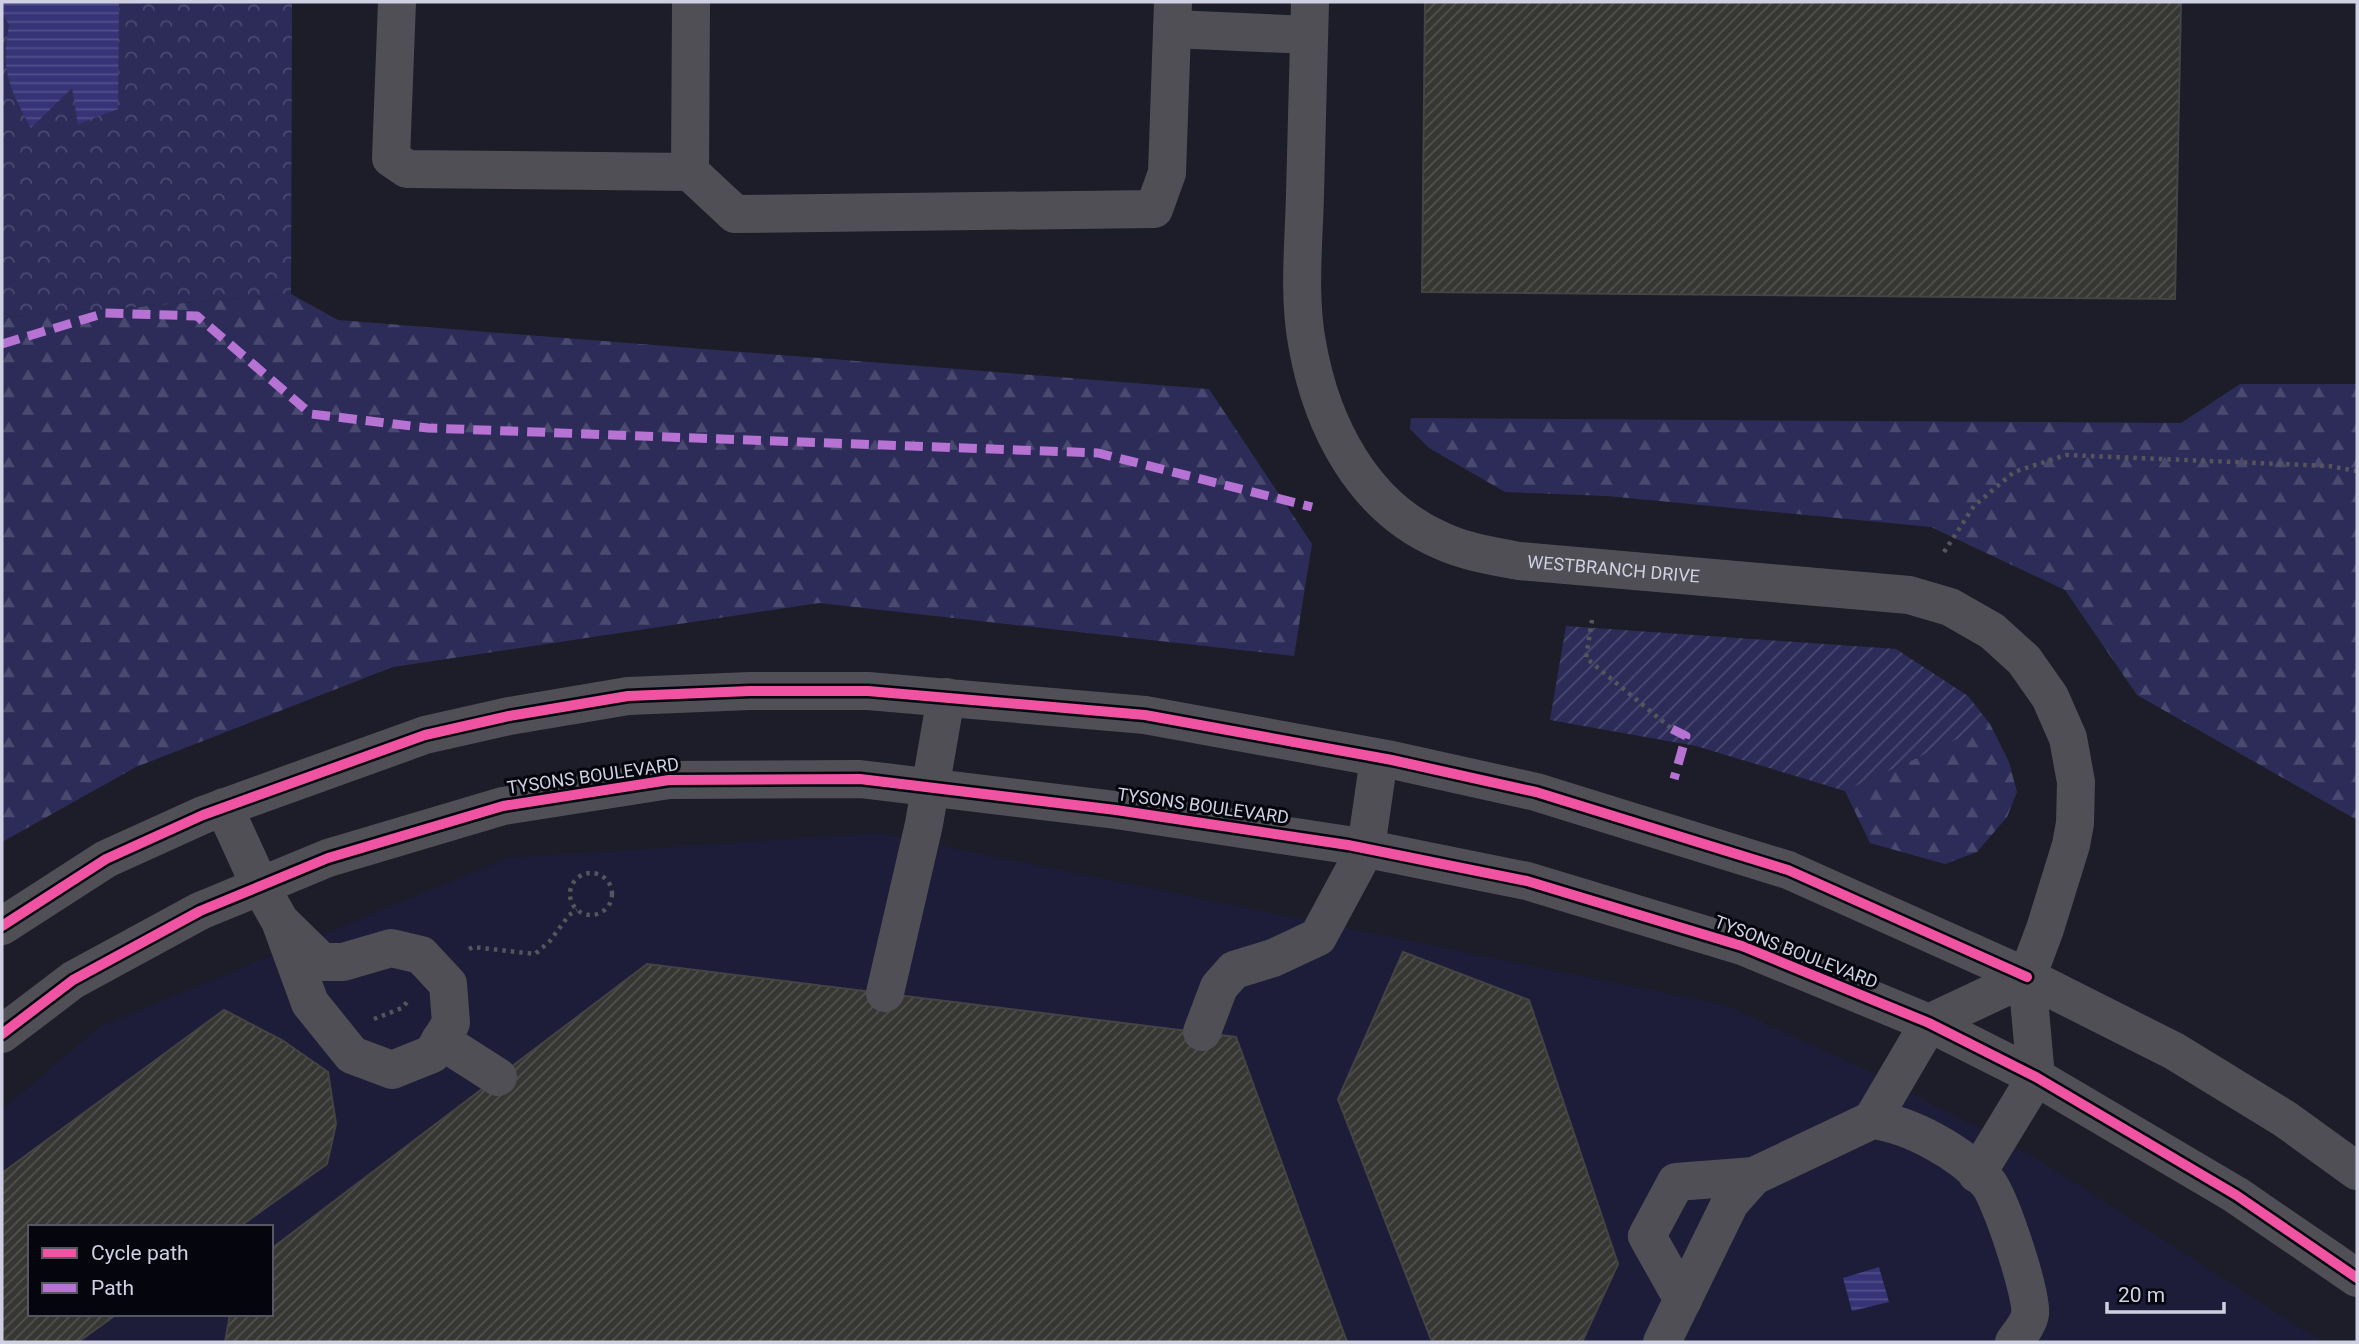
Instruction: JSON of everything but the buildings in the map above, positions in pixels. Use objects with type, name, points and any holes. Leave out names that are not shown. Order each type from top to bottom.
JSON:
[{"type":"street","points":[[397,2],[391,158],[407,169],[690,172],[735,214],[1154,209],[1167,173],[1172,15],[1309,18]]},
{"type":"street","points":[[690,172],[691,2]]},
{"type":"street","name":"WESTBRANCH DRIVE","points":[[1309,18],[1304,316],[1306,342],[1322,403],[1339,445],[1367,484],[1399,515],[1440,541],[1482,555],[1519,561],[1909,595],[1951,607],[1992,631],[2024,660],[2050,696],[2068,738],[2076,782],[2075,823],[2071,845],[2045,929],[2027,977],[2036,1077]]},
{"type":"street","points":[[2,926],[106,859],[225,807],[425,735],[509,716],[628,695],[750,691],[868,691],[1145,715],[1380,758],[1536,792],[1788,870],[2027,977],[2174,1051],[2286,1119],[2357,1171]]},
{"type":"street","points":[[885,993],[931,787],[946,697]]},
{"type":"street","points":[[1202,1032],[1219,987],[1234,970],[1273,958],[1318,937],[1366,848],[1380,758]]},
{"type":"street","name":"TYSONS BOULEVARD","points":[[2,1034],[73,980],[200,911],[328,858],[502,806],[669,780],[860,779],[1116,810],[1366,848],[1527,881],[1742,946],[1929,1023],[2036,1077],[2236,1195],[2357,1278]]},
{"type":"street","points":[[225,807],[260,886],[280,920],[310,1003],[352,1055],[392,1070],[432,1054],[451,1023],[448,984],[421,955],[391,948],[343,962],[322,962],[280,920]]},
{"type":"street","points":[[1872,1120],[1929,1023],[2027,977]]},
{"type":"street","points":[[440,1040],[498,1077]]},
{"type":"street","points":[[1978,1174],[2036,1077]]},
{"type":"street","points":[[1683,1300],[1647,1236],[1676,1182],[1754,1176],[1872,1120],[1892,1122],[1921,1135],[1946,1149],[1989,1184],[2022,1266],[2031,1333]]},
{"type":"street","points":[[1662,1342],[1730,1203],[1754,1176]]},
{"type":"path","points":[[1944,552],[1974,506],[2014,472],[2066,454],[2329,466],[2357,471]]},
{"type":"path","points":[[1592,620],[1586,657],[1672,729]]},
{"type":"path","points":[[593,872],[604,876],[611,885],[613,897],[608,908],[587,916],[577,910],[571,901],[573,882],[581,875],[593,872]]},
{"type":"shaded area","points":[[2,2],[119,2],[118,109],[78,124],[72,88],[31,128],[12,90],[6,68],[9,25],[2,13]]},
{"type":"shaded area","points":[[879,833],[1725,1005],[1866,1070],[2036,1158],[2322,1342],[2,1342],[2,1110],[101,1026],[508,858]]},
{"type":"shaded area","points":[[1879,1267],[1889,1302],[1852,1311],[1843,1278]]},
{"type":"green space","points":[[2,2],[292,2],[291,294],[2,318]]},
{"type":"green space","points":[[291,294],[338,320],[1209,389],[1312,544],[1294,656],[819,603],[393,667],[136,767],[2,842],[2,318]]},
{"type":"green space","points":[[2240,384],[2357,384],[2357,820],[2137,695],[2065,590],[1931,527],[1607,496],[1505,492],[1429,448],[1410,429],[1411,418],[2181,423]]},
{"type":"green space","points":[[1566,626],[1896,649],[1968,696],[1990,724],[1845,791],[1696,746],[1550,720]]},
{"type":"green space","points":[[1990,724],[2009,762],[2017,792],[2007,817],[1977,852],[1945,864],[1870,843],[1845,791]]},
{"type":"marked path","points":[[2,344],[105,313],[197,316],[311,414],[428,428],[1098,453],[1312,507]]},
{"type":"marked path","points":[[1672,729],[1686,736],[1674,779]]},
{"type":"cycle path","points":[[2,926],[106,859],[203,815],[425,735],[509,716],[628,696],[750,691],[868,691],[1145,715],[1392,760],[1536,792],[1788,870],[2027,977]]},
{"type":"cycle path","points":[[2,1034],[73,980],[200,911],[328,858],[503,806],[669,780],[860,779],[1116,810],[1348,845],[1527,881],[1742,946],[1929,1023],[2036,1077],[2236,1195],[2357,1278]]}]
